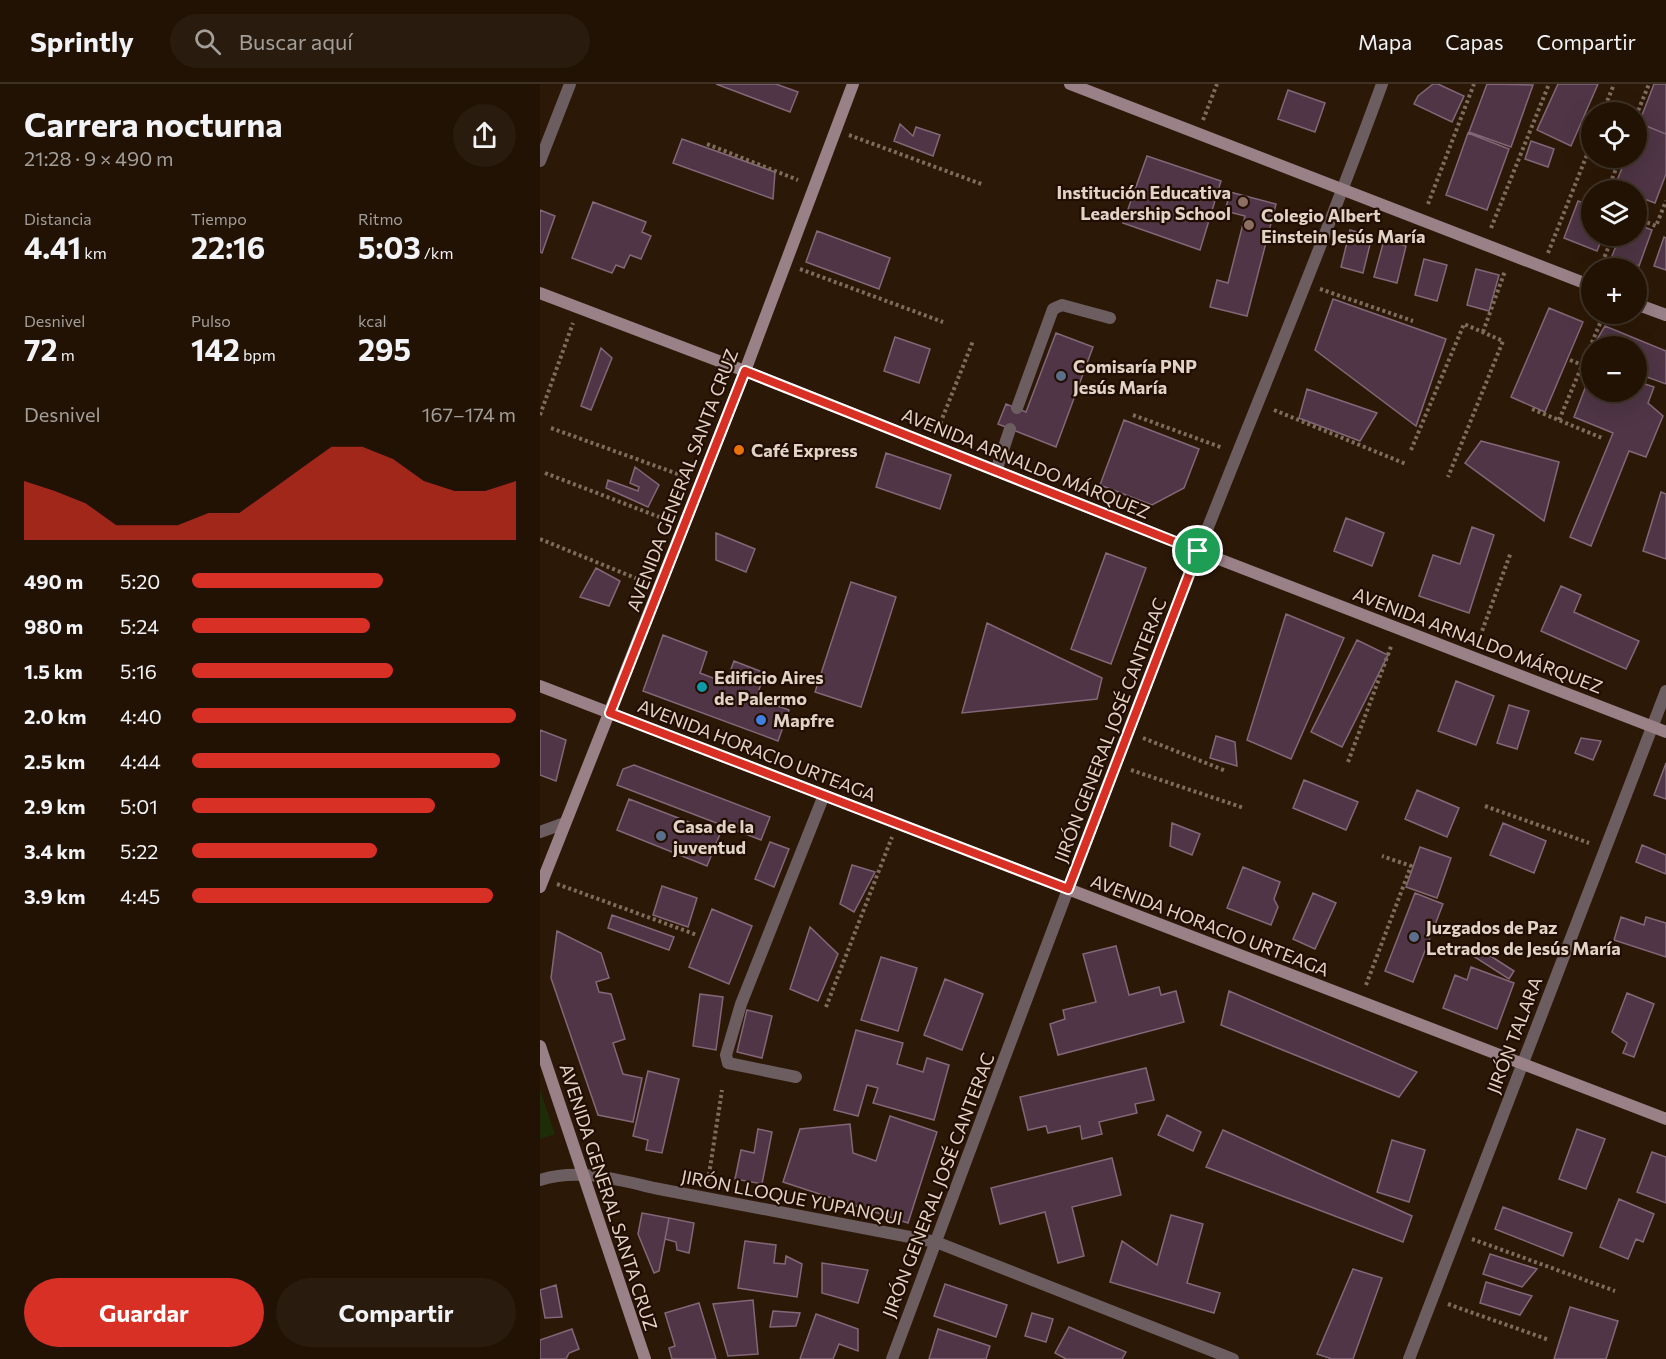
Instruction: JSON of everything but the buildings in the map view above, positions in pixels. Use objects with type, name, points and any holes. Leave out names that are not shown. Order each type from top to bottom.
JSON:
[{"type":"street","points":[[540,162],[570,84]]},
{"type":"street","name":"AVENIDA GENERAL SANTA CRUZ","points":[[542,883],[745,371],[853,84]]},
{"type":"street","points":[[1070,84],[1581,282]]},
{"type":"street","name":"JIRÓN GENERAL JOSÉ CANTERAC","points":[[892,1359],[1068,889],[1198,551],[1344,190],[1382,84]]},
{"type":"street","name":"AVENIDA ARNALDO MÁRQUEZ","points":[[540,293],[1666,732]]},
{"type":"street","points":[[1017,408],[1053,309],[1062,305],[1110,318]]},
{"type":"street","points":[[1647,308],[1666,315]]},
{"type":"street","points":[[996,471],[1010,429]]},
{"type":"street","name":"AVENIDA HORACIO URTEAGA","points":[[540,686],[1666,1119]]},
{"type":"street","name":"JIRÓN TALARA","points":[[1409,1359],[1666,691]]},
{"type":"street","points":[[796,1077],[728,1063],[726,1055],[741,1004],[824,795]]},
{"type":"street","points":[[540,832],[565,823]]},
{"type":"street","name":"AVENIDA GENERAL SANTA CRUZ","points":[[540,1046],[645,1359]]},
{"type":"street","name":"JIRÓN LLOQUE YUPANQUI","points":[[540,1180],[551,1176],[582,1174],[616,1179],[705,1199],[936,1242],[1233,1359]]},
{"type":"path","points":[[1198,134],[1217,84]]},
{"type":"path","points":[[1422,221],[1474,84]]},
{"type":"path","points":[[1484,245],[1549,84]]},
{"type":"path","points":[[1607,102],[1614,84]]},
{"type":"path","points":[[1642,102],[1649,84]]},
{"type":"path","points":[[836,130],[984,185]]},
{"type":"path","points":[[707,144],[815,186]]},
{"type":"path","points":[[1543,267],[1582,168]]},
{"type":"path","points":[[1647,222],[1656,226],[1666,201]]},
{"type":"path","points":[[1483,332],[1511,255]]},
{"type":"path","points":[[785,264],[943,322]]},
{"type":"path","points":[[1305,284],[1413,321]]},
{"type":"path","points":[[540,415],[579,307]]},
{"type":"path","points":[[1411,450],[1464,324],[1503,341],[1448,477]]},
{"type":"path","points":[[932,445],[974,341]]},
{"type":"path","points":[[1570,360],[1581,365]]},
{"type":"path","points":[[1559,420],[1581,367]]},
{"type":"path","points":[[1257,404],[1406,464]]},
{"type":"path","points":[[1532,409],[1602,438]]},
{"type":"path","points":[[1133,416],[1238,453]]},
{"type":"path","points":[[551,428],[701,483]]},
{"type":"path","points":[[545,473],[683,528]]},
{"type":"path","points":[[540,539],[659,588]]},
{"type":"path","points":[[1472,657],[1511,552]]},
{"type":"path","points":[[1348,762],[1398,628]]},
{"type":"path","points":[[1129,732],[1226,771]]},
{"type":"path","points":[[1116,765],[1244,808]]},
{"type":"path","points":[[1485,806],[1605,849]]},
{"type":"path","points":[[826,1007],[898,824]]},
{"type":"path","points":[[1359,1001],[1412,866],[1382,856]]},
{"type":"path","points":[[542,883],[697,935]]},
{"type":"path","points":[[705,1199],[722,1090]]},
{"type":"path","points":[[1458,1234],[1615,1291]]},
{"type":"path","points":[[1432,1299],[1549,1340]]},
{"type":"green space","points":[[540,1090],[555,1134],[540,1139]]},
{"type":"place","name":"Institución Educativa Leadership School","points":[[1243,202]]},
{"type":"place","name":"Colegio Albert Einstein Jesús María","points":[[1249,225]]},
{"type":"place","name":"Comisaría PNP Jesús María","points":[[1061,376]]},
{"type":"place","name":"Café Express","points":[[739,450]]},
{"type":"place","name":"Edificio Aires de Palermo","points":[[702,687]]},
{"type":"place","name":"Mapfre","points":[[761,720]]},
{"type":"place","name":"Casa de la juventud","points":[[661,836]]},
{"type":"place","name":"Juzgados de Paz Letrados de Jesús María","points":[[1414,937]]},
{"type":"route","points":[[745,371],[1198,551],[1068,889],[610,713],[745,371]]}]
